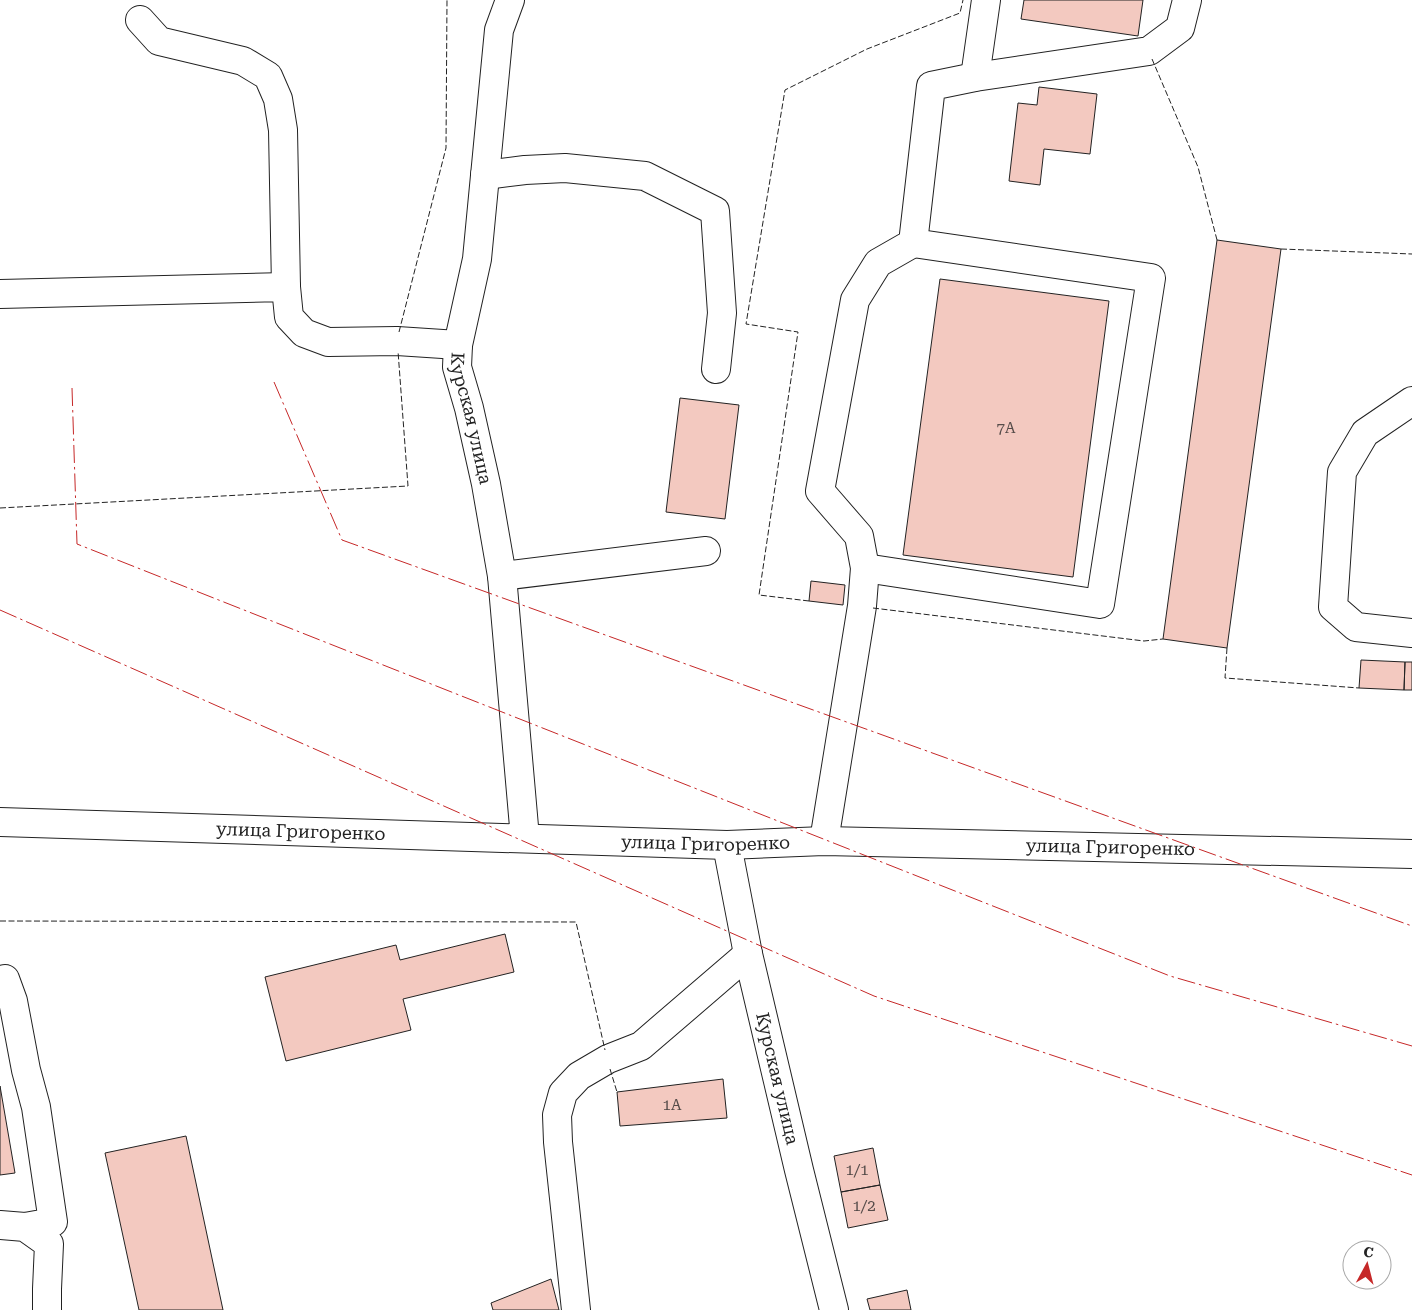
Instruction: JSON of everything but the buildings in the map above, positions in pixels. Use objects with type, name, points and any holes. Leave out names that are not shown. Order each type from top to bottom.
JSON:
[{"type":"main road","name":"Курская улица","points":[[510,0],[499,30],[477,259],[458,345],[458,366],[486,484],[502,576],[525,838]]},
{"type":"main road","points":[[974,77],[986,0]]},
{"type":"main road","points":[[913,243],[931,86],[974,77],[1149,51],[1180,28],[1187,0]]},
{"type":"main road","points":[[140,20],[159,41],[243,61],[268,76],[278,99],[283,130],[286,287],[289,317],[304,333],[328,342],[397,341],[458,345]]},
{"type":"main road","points":[[485,176],[525,170],[565,168],[645,176],[715,210],[722,313],[716,369]]},
{"type":"main road","points":[[824,841],[862,606],[865,568],[859,536],[820,491],[855,300],[878,263],[913,243],[1151,278],[1100,604],[865,568]]},
{"type":"main road","points":[[0,294],[286,287]]},
{"type":"main road","points":[[1412,401],[1365,433],[1342,472],[1333,607],[1356,627],[1412,633]]},
{"type":"main road","points":[[502,576],[706,551]]},
{"type":"main road","name":"улица Григоренко","points":[[0,822],[727,845],[824,841],[1412,854]]},
{"type":"main road","name":"Курская улица","points":[[727,845],[748,954],[834,1310]]},
{"type":"main road","points":[[576,1310],[558,1142],[557,1115],[563,1093],[579,1076],[608,1060],[641,1046],[748,954]]},
{"type":"main road","points":[[5,979],[13,1001],[26,1070],[36,1107],[54,1222],[13,1226]]},
{"type":"main road","points":[[13,1226],[49,1244],[47,1310]]},
{"type":"fence","points":[[399,332],[446,148],[447,0]]},
{"type":"fence","points":[[809,601],[759,595],[798,332],[746,324],[785,90],[867,49],[960,13],[963,0]]},
{"type":"fence","points":[[1152,59],[1198,167],[1217,240]]},
{"type":"fence","points":[[1281,249],[1412,254]]},
{"type":"fence","points":[[0,508],[408,486],[398,351]]},
{"type":"fence","points":[[873,608],[1144,641],[1163,639]]},
{"type":"fence","points":[[1227,648],[1225,678],[1359,688]]},
{"type":"fence","points":[[0,921],[576,922],[605,1050]]},
{"type":"fence","points":[[610,1069],[617,1092]]},
{"type":"power","points":[[274,382],[342,540],[1412,926]]},
{"type":"power","points":[[72,388],[77,544],[1170,976],[1412,1046]]},
{"type":"power","points":[[0,610],[874,996],[1412,1175]]}]
